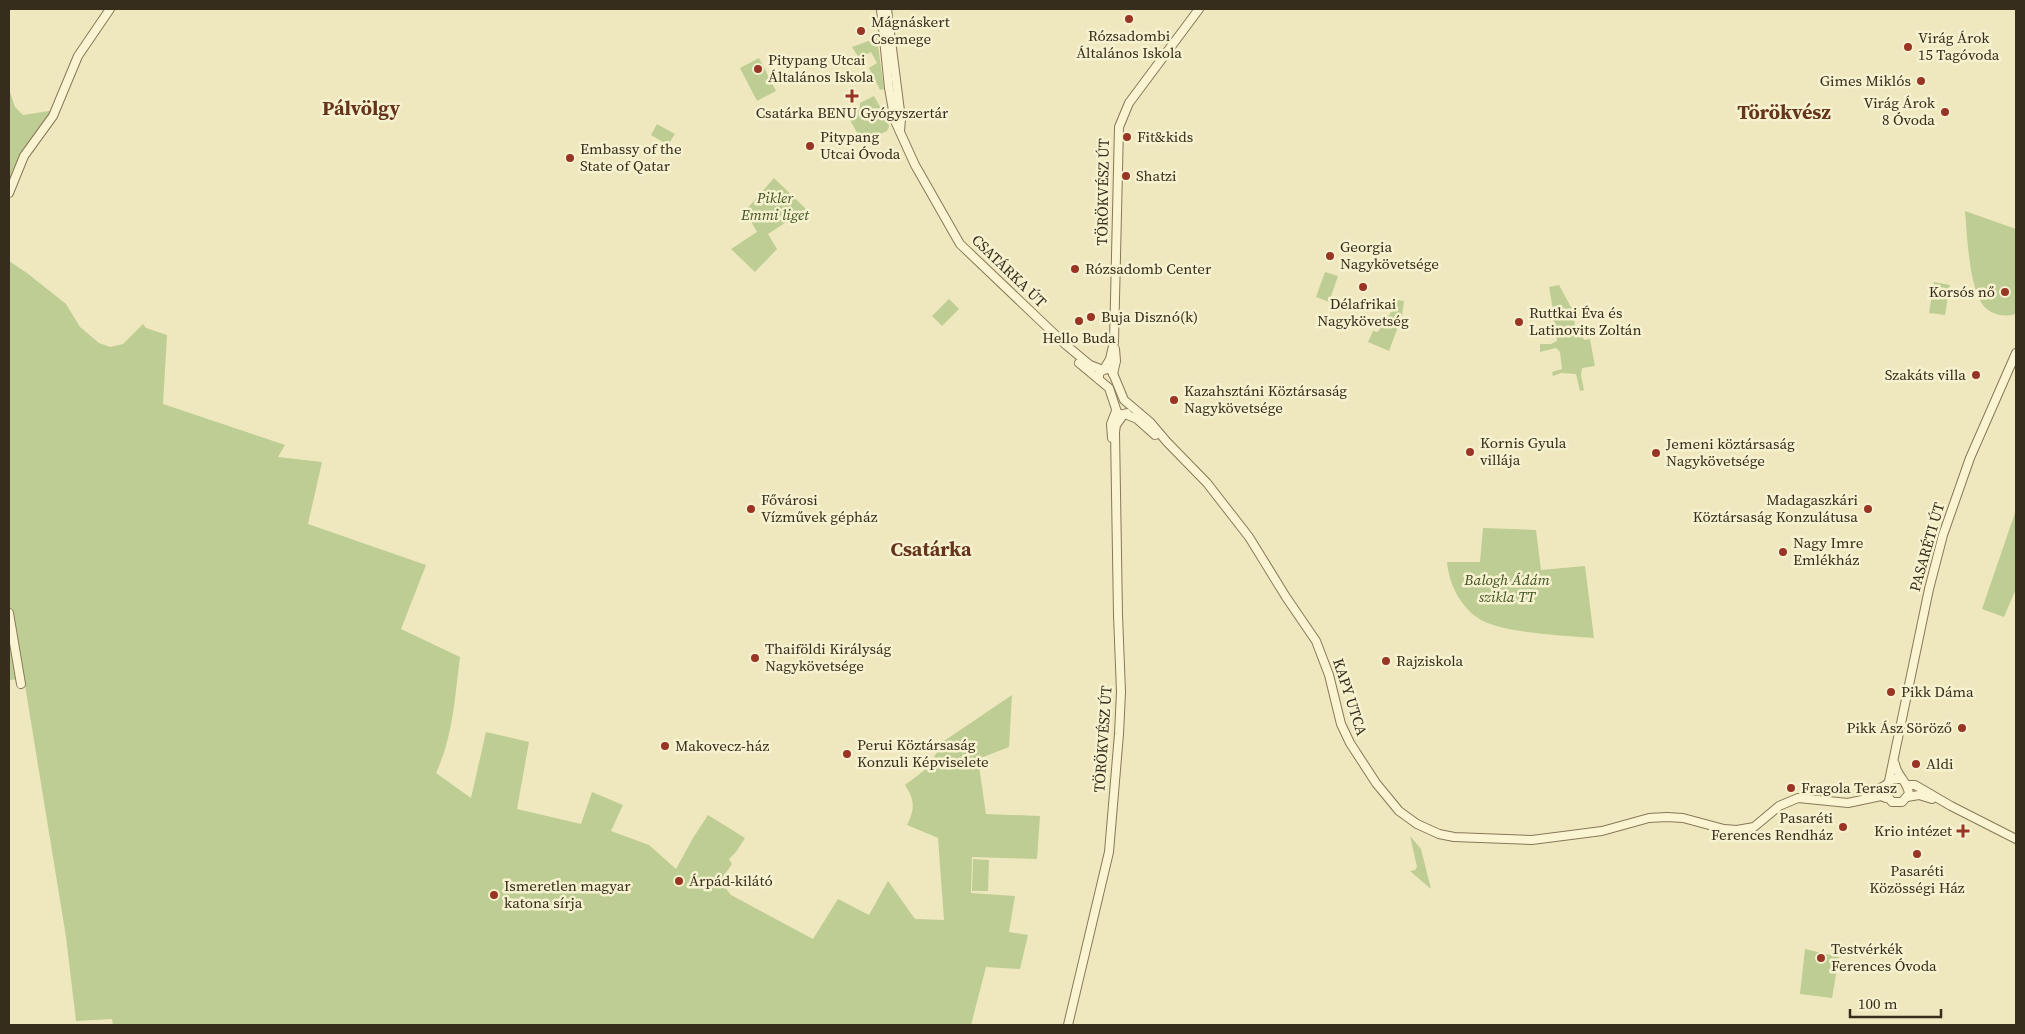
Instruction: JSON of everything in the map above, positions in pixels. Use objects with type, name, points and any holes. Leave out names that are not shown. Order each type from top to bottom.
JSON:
[{"type":"street","points":[[9,193],[24,156],[53,116],[78,56],[110,9]]},
{"type":"street","points":[[881,9],[887,35]]},
{"type":"street","points":[[887,9],[887,35]]},
{"type":"street","name":"TÖRÖKVÉSZ ÚT","points":[[1113,374],[1116,361],[1114,342],[1119,127],[1129,102],[1199,9]]},
{"type":"street","name":"CSATÁRKA ÚT","points":[[887,35],[893,115],[915,165],[960,244],[1066,345],[1090,365],[1109,369],[1113,374]]},
{"type":"street","name":"TÖRÖKVÉSZ ÚT","points":[[1100,379],[1100,373],[1110,359],[1114,342]]},
{"type":"street","name":"CSATÁRKA ÚT","points":[[1066,345],[1080,364],[1107,385],[1112,393],[1116,410]]},
{"type":"street","name":"PASARÉTI ÚT","points":[[1888,783],[1895,757],[1928,589],[1943,535],[1970,458],[2016,353]]},
{"type":"street","points":[[1113,374],[1122,397],[1128,404]]},
{"type":"street","name":"TÖRÖKVÉSZ ÚT","points":[[1068,1025],[1109,852],[1121,692],[1116,425],[1129,410],[1128,404]]},
{"type":"street","name":"KAPY UTCA","points":[[1128,404],[1150,422],[1207,483],[1249,537],[1316,641],[1329,675],[1341,724],[1350,743],[1376,783],[1399,811],[1417,824],[1439,834],[1454,837],[1532,840],[1602,831],[1649,818],[1667,817],[1683,818],[1732,830],[1754,826],[1779,806],[1798,798],[1855,802]]},
{"type":"street","name":"TÖRÖKVÉSZ ÚT","points":[[1115,450],[1110,428],[1116,410]]},
{"type":"street","name":"KAPY UTCA","points":[[1116,410],[1120,414],[1137,419],[1167,442]]},
{"type":"street","points":[[9,613],[21,684]]},
{"type":"street","name":"PASARÉTI ÚT","points":[[1895,757],[1896,770],[1905,782]]},
{"type":"street","points":[[1855,802],[1895,778],[1915,785],[1950,806],[2016,839]]},
{"type":"street","points":[[1905,782],[1907,797]]},
{"type":"street","points":[[1886,798],[1888,783]]},
{"type":"street","points":[[1855,802],[1881,796],[1896,803],[1902,802],[1907,797],[1922,796],[1950,806]]},
{"type":"green space","points":[[877,38],[884,89],[880,90],[869,68],[877,63],[871,52],[859,58],[852,47]]},
{"type":"green space","points":[[759,58],[776,91],[757,101],[740,68]]},
{"type":"green space","points":[[9,89],[15,107],[23,115],[56,110],[32,143],[9,193]]},
{"type":"green space","points":[[874,96],[888,121],[889,127],[887,131],[862,142],[848,116],[851,111],[860,107],[860,103]]},
{"type":"green space","points":[[657,124],[675,134],[668,145],[651,135]]},
{"type":"green space","name":"Pikler Emmi liget","points":[[774,178],[806,209],[768,234],[777,249],[755,272],[731,249],[757,232],[745,211]]},
{"type":"green space","points":[[1965,211],[2016,229],[2015,314],[2006,316],[1996,314],[1981,302],[1971,271]]},
{"type":"green space","points":[[9,261],[66,304],[80,327],[99,343],[110,347],[123,344],[143,324],[146,328],[167,335],[163,404],[285,445],[278,457],[322,462],[308,524],[426,565],[401,629],[460,657],[450,731],[436,773],[471,798],[486,732],[529,742],[517,809],[581,824],[592,792],[623,805],[611,831],[649,845],[676,869],[708,815],[745,838],[729,859],[732,864],[720,881],[731,895],[813,939],[838,899],[869,915],[888,881],[915,919],[944,920],[938,838],[907,825],[913,805],[911,795],[905,785],[930,766],[941,743],[1012,695],[1009,747],[978,759],[986,814],[1040,816],[1037,859],[972,857],[971,893],[1015,896],[1009,932],[1028,935],[1020,969],[986,967],[971,1025],[113,1025],[112,1019],[76,1021],[66,937],[24,679],[9,680]]},
{"type":"green space","points":[[1325,272],[1338,276],[1329,302],[1316,297]]},
{"type":"green space","points":[[1934,282],[1950,285],[1945,315],[1929,313]]},
{"type":"green space","points":[[1559,285],[1572,309],[1577,311],[1574,316],[1575,328],[1573,334],[1583,337],[1584,340],[1590,339],[1595,366],[1582,368],[1581,375],[1584,390],[1580,391],[1576,374],[1561,373],[1553,376],[1552,372],[1562,369],[1560,352],[1556,348],[1540,352],[1540,344],[1551,344],[1557,341],[1556,325],[1551,316],[1530,321],[1529,316],[1549,313],[1553,310],[1549,287]]},
{"type":"green space","points":[[949,299],[959,309],[942,326],[932,316]]},
{"type":"green space","points":[[1398,300],[1404,301],[1402,316],[1389,351],[1368,342],[1373,331],[1378,332]]},
{"type":"green space","points":[[2016,510],[2016,592],[2004,617],[1982,609]]},
{"type":"green space","name":"Balogh Ádám szikla TT","points":[[1483,528],[1536,530],[1541,570],[1585,566],[1594,638],[1519,631],[1491,624],[1474,615],[1457,595],[1450,579],[1447,562],[1480,562]]},
{"type":"green space","points":[[1410,836],[1421,849],[1431,889],[1410,871],[1415,870],[1417,867]]},
{"type":"green space","points":[[973,859],[989,860],[988,891],[972,891]]},
{"type":"green space","points":[[1805,949],[1839,957],[1832,998],[1800,994]]},
{"type":"place","name":"Rózsadombi Általános Iskola","points":[[1129,19]]},
{"type":"place","name":"Mágnáskert Csemege","points":[[861,31]]},
{"type":"place","name":"Virág Árok 15 Tagóvoda","points":[[1908,47]]},
{"type":"place","name":"Pitypang Utcai Általános Iskola","points":[[758,69]]},
{"type":"place","name":"Gimes Miklós","points":[[1921,81]]},
{"type":"place","name":"Csatárka BENU Gyógyszertár","points":[[852,96]]},
{"type":"place","name":"Virág Árok 8 Óvoda","points":[[1945,112]]},
{"type":"place","name":"Fit&kids","points":[[1127,137]]},
{"type":"place","name":"Pitypang Utcai Óvoda","points":[[810,146]]},
{"type":"place","name":"Embassy of the State of Qatar","points":[[570,158]]},
{"type":"place","name":"Shatzi","points":[[1126,176]]},
{"type":"place","name":"Georgia Nagykövetsége","points":[[1330,256]]},
{"type":"place","name":"Rózsadomb Center","points":[[1075,269]]},
{"type":"place","name":"Délafrikai Nagykövetség","points":[[1363,287]]},
{"type":"place","name":"Korsós nő","points":[[2005,292]]},
{"type":"place","name":"Buja Disznó(k)","points":[[1091,317]]},
{"type":"place","name":"Hello Buda","points":[[1079,321]]},
{"type":"place","name":"Ruttkai Éva és Latinovits Zoltán","points":[[1519,322]]},
{"type":"place","name":"Szakáts villa","points":[[1976,375]]},
{"type":"place","name":"Kazahsztáni Köztársaság Nagykövetsége","points":[[1174,400]]},
{"type":"place","name":"Kornis Gyula villája","points":[[1470,452]]},
{"type":"place","name":"Jemeni köztársaság Nagykövetsége","points":[[1656,453]]},
{"type":"place","name":"Fővárosi Vízművek gépház","points":[[751,509]]},
{"type":"place","name":"Madagaszkári Köztársaság Konzulátusa","points":[[1868,509]]},
{"type":"place","name":"Nagy Imre Emlékház","points":[[1783,552]]},
{"type":"place","name":"Thaiföldi Királyság Nagykövetsége","points":[[755,658]]},
{"type":"place","name":"Rajziskola","points":[[1386,661]]},
{"type":"place","name":"Pikk Dáma","points":[[1891,692]]},
{"type":"place","name":"Pikk Ász Söröző","points":[[1962,728]]},
{"type":"place","name":"Makovecz-ház","points":[[665,746]]},
{"type":"place","name":"Perui Köztársaság Konzuli Képviselete","points":[[847,754]]},
{"type":"place","name":"Aldi","points":[[1916,764]]},
{"type":"place","name":"Fragola Terasz","points":[[1791,788]]},
{"type":"place","name":"Pasaréti Ferences Rendház","points":[[1843,827]]},
{"type":"place","name":"Krio intézet","points":[[1963,831]]},
{"type":"place","name":"Pasaréti Közösségi Ház","points":[[1917,854]]},
{"type":"place","name":"Árpád-kilátó","points":[[679,881]]},
{"type":"place","name":"Ismeretlen magyar katona sírja","points":[[494,895]]},
{"type":"place","name":"Testvérkék Ferences Óvoda","points":[[1821,958]]},
{"type":"district","name":"Pálvölgy","points":[[361,108]]},
{"type":"district","name":"Törökvész","points":[[1784,112]]},
{"type":"district","name":"Csatárka","points":[[931,549]]}]
